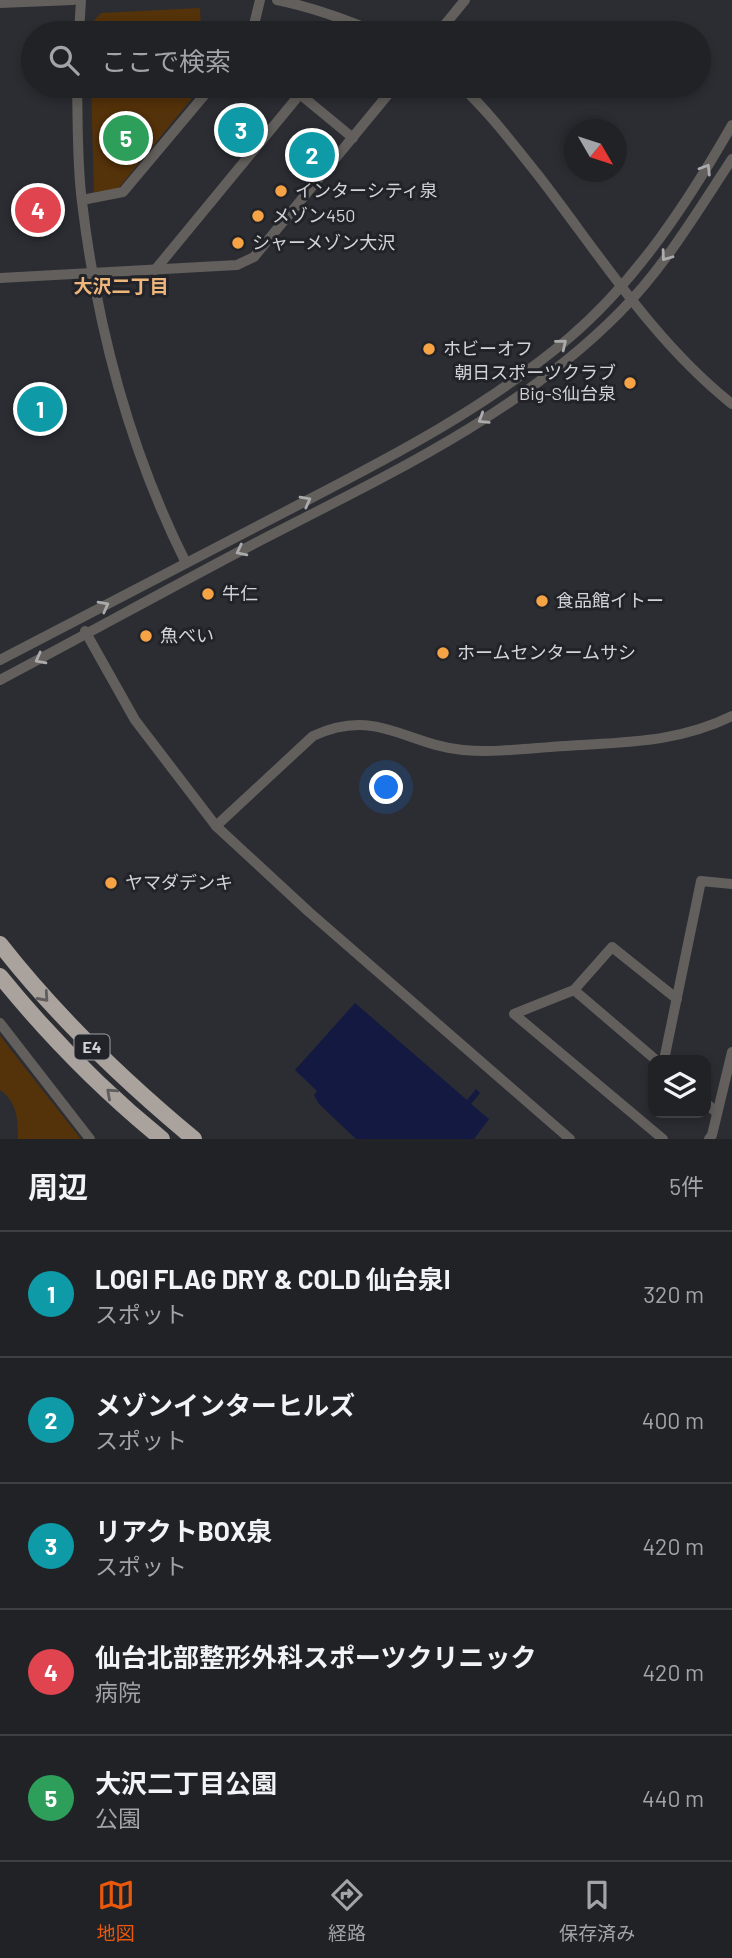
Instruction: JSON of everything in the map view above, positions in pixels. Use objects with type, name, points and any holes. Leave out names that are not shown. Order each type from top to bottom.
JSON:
[{"type":"highway","name":"E4","points":[[0,944],[62,1017],[194,1139]]},
{"type":"highway","name":"E4","points":[[0,976],[77,1060],[162,1139]]},
{"type":"street","points":[[0,3],[73,0]]},
{"type":"street","points":[[79,21],[80,0]]},
{"type":"street","points":[[255,21],[260,0]]},
{"type":"street","points":[[277,0],[347,21]]},
{"type":"street","points":[[448,21],[465,0]]},
{"type":"street","points":[[78,98],[82,200],[92,275],[133,437],[159,509],[186,563]]},
{"type":"street","points":[[82,200],[122,192],[202,98]]},
{"type":"street","points":[[155,270],[297,98]]},
{"type":"street","points":[[305,98],[353,138]]},
{"type":"street","points":[[0,278],[237,265],[254,257],[385,98]]},
{"type":"street","points":[[474,98],[507,136],[631,300],[696,373],[732,404]]},
{"type":"street","points":[[0,660],[340,484],[482,404],[570,337],[621,285],[680,211],[732,125]]},
{"type":"street","points":[[0,680],[454,437],[523,393],[579,350],[631,300],[687,227],[732,159]]},
{"type":"street","points":[[79,619],[135,720],[216,826],[309,912],[570,1139]]},
{"type":"street","points":[[216,826],[313,736],[331,727],[375,726],[401,731],[434,746],[488,751],[669,738],[711,726],[732,716]]},
{"type":"street","points":[[665,1055],[701,881],[732,884]]},
{"type":"street","points":[[663,1139],[514,1014],[574,990],[612,947],[677,999]]},
{"type":"street","points":[[574,990],[650,1055]]},
{"type":"street","points":[[0,1023],[90,1139]]},
{"type":"street","points":[[709,1139],[732,1052]]},
{"type":"street","points":[[711,1108],[717,1113]]},
{"type":"shaded area","points":[[200,8],[201,21],[94,21],[101,13]]},
{"type":"shaded area","points":[[91,98],[192,98],[117,190],[94,192]]},
{"type":"shaded area","points":[[0,1035],[81,1139],[18,1139],[13,1105],[0,1090]]},
{"type":"water","points":[[355,1003],[467,1100],[476,1089],[480,1093],[471,1104],[489,1119],[474,1139],[356,1139],[319,1104],[314,1095],[317,1091],[295,1070]]},
{"type":"place","name":"リアクトBOX泉","points":[[241,130]]},
{"type":"place","name":"大沢二丁目公園","points":[[126,138]]},
{"type":"place","name":"メゾンインターヒルズ","points":[[312,155]]},
{"type":"place","name":"インターシティ泉","points":[[281,191]]},
{"type":"place","name":"仙台北部整形外科スポーツクリニック","points":[[38,210]]},
{"type":"place","name":"メゾン450","points":[[258,216]]},
{"type":"place","name":"シャーメゾン大沢","points":[[238,243]]},
{"type":"place","name":"ホビーオフ","points":[[429,349]]},
{"type":"place","name":"朝日スポーツクラブ Big-S仙台泉","points":[[630,383]]},
{"type":"place","name":"LOGI FLAG DRY & COLD 仙台泉I","points":[[40,409]]},
{"type":"place","name":"牛仁","points":[[208,594]]},
{"type":"place","name":"食品館イトー","points":[[542,601]]},
{"type":"place","name":"魚べい","points":[[146,636]]},
{"type":"place","name":"ホームセンタームサシ","points":[[443,653]]},
{"type":"place","name":"ヤマダデンキ","points":[[111,883]]},
{"type":"district","name":"大沢二丁目","points":[[121,286]]}]
